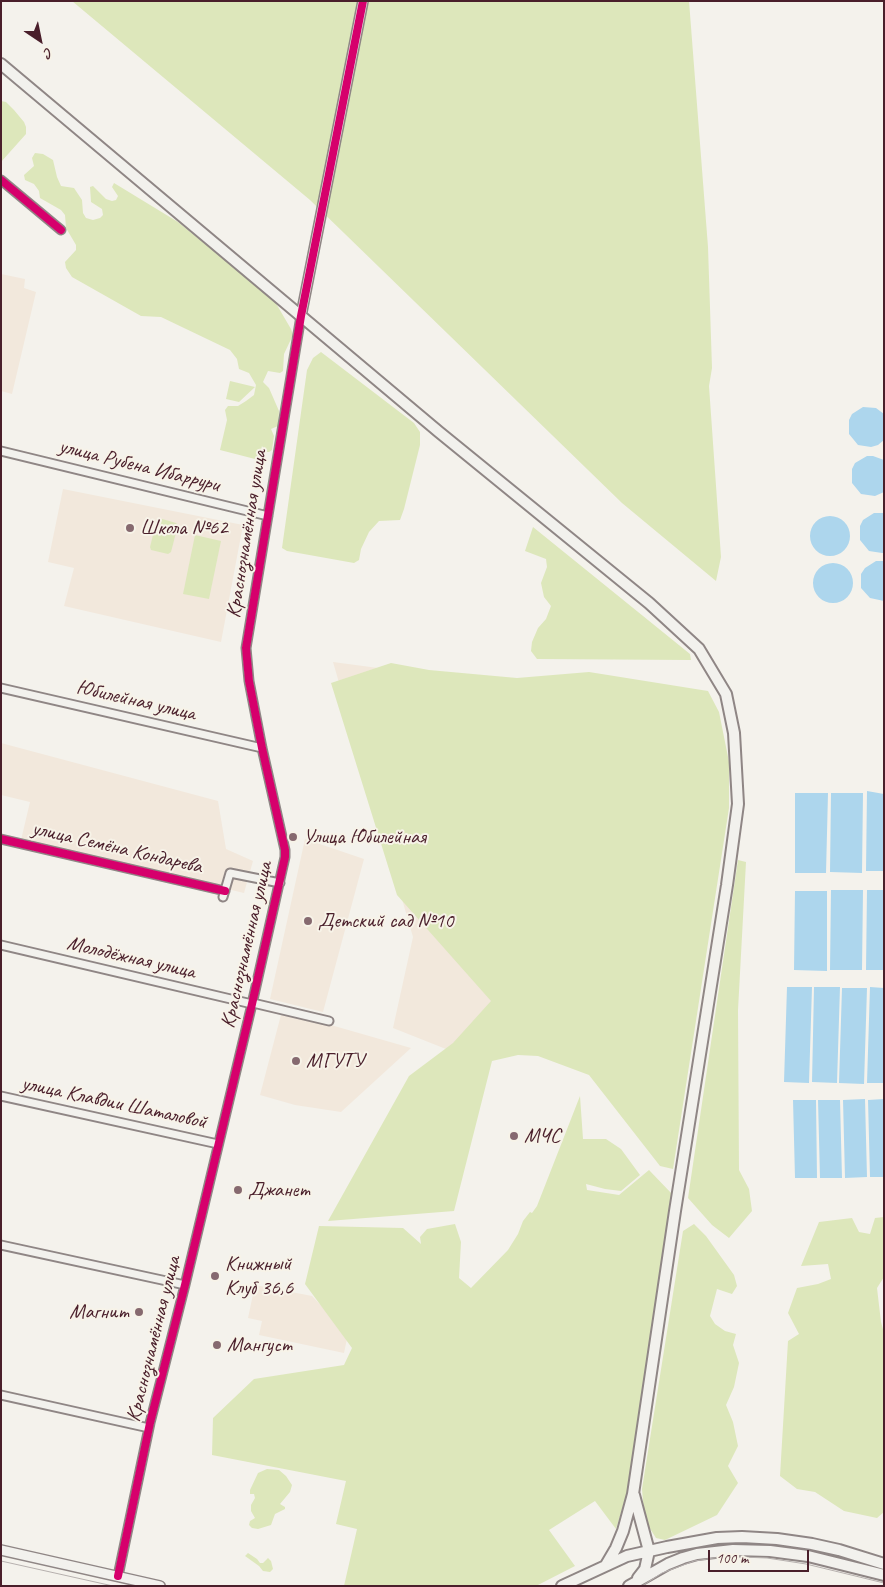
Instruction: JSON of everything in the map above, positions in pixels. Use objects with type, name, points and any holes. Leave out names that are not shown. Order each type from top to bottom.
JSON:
[{"type":"main road","points":[[4,69],[438,432],[649,603],[699,648],[726,694],[734,734],[738,804],[727,885],[675,1212],[633,1494],[621,1536],[606,1564]]},
{"type":"main road","points":[[631,1584],[646,1569],[649,1551],[633,1494]]},
{"type":"main road","points":[[570,1584],[606,1564],[649,1551],[717,1538],[777,1539],[812,1544],[884,1564]]},
{"type":"main road","points":[[631,1584],[683,1558],[697,1554],[733,1550],[770,1551],[808,1556],[884,1576]]},
{"type":"street","points":[[301,316],[363,1]]},
{"type":"street","points":[[1,180],[61,230]]},
{"type":"street","name":"Краснознамённая улица","points":[[118,1576],[149,1428],[253,1004],[280,883],[285,850],[249,681],[246,648],[301,316]]},
{"type":"street","name":"улица Рубена Ибаррури","points":[[1,451],[268,516]]},
{"type":"street","name":"Юбилейная улица","points":[[1,688],[262,748]]},
{"type":"street","name":"улица Семёна Кондарева","points":[[1,839],[224,894],[230,873],[280,883]]},
{"type":"street","name":"Молодёжная улица","points":[[1,946],[329,1022]]},
{"type":"street","name":"улица Клавдии Шаталовой","points":[[1,1096],[218,1144]]},
{"type":"street","points":[[1,1245],[185,1285]]},
{"type":"street","points":[[1,1395],[149,1428]]},
{"type":"street","points":[[1,1550],[160,1586]]},
{"type":"shaded area","points":[[1,274],[25,279],[24,288],[36,292],[12,394],[1,391]]},
{"type":"shaded area","points":[[63,489],[243,525],[221,642],[64,606],[74,568],[48,562]]},
{"type":"shaded area","points":[[333,662],[393,670],[582,932],[456,1053],[393,1028],[413,937]]},
{"type":"shaded area","points":[[1,743],[218,801],[226,849],[253,861],[244,893],[21,840],[30,802],[1,795]]},
{"type":"shaded area","points":[[305,839],[364,859],[323,1012],[270,999]]},
{"type":"shaded area","points":[[282,1011],[411,1048],[341,1112],[295,1105],[260,1095]]},
{"type":"shaded area","points":[[255,1285],[312,1296],[348,1334],[344,1353],[259,1335],[262,1321],[248,1318]]},
{"type":"green space","points":[[72,1],[689,1],[708,247],[712,368],[709,386],[721,557],[716,581],[622,503],[310,200]]},
{"type":"green space","points":[[1,101],[6,102],[24,122],[26,134],[1,162]]},
{"type":"green space","points":[[35,153],[43,154],[53,160],[61,186],[74,188],[82,200],[83,213],[86,218],[93,220],[103,215],[102,209],[91,202],[90,187],[93,186],[106,199],[112,201],[116,200],[118,196],[112,187],[114,183],[178,222],[274,300],[293,335],[284,354],[283,371],[280,373],[268,371],[263,382],[269,388],[279,411],[278,426],[271,429],[274,436],[272,450],[266,452],[262,446],[259,458],[255,459],[220,450],[227,420],[225,410],[228,406],[238,406],[254,395],[256,385],[249,373],[239,369],[237,359],[230,350],[161,317],[141,316],[72,277],[66,268],[65,262],[76,250],[76,245],[66,228],[65,215],[61,210],[40,198],[39,191],[34,184],[25,180],[24,175],[34,166],[32,158]]},
{"type":"green space","points":[[321,352],[414,423],[420,432],[420,445],[400,520],[379,521],[369,532],[361,549],[359,560],[354,563],[287,551],[282,548],[307,370],[313,358]]},
{"type":"green space","points":[[230,381],[255,387],[239,402],[226,399]]},
{"type":"green space","points":[[159,518],[178,525],[171,552],[168,554],[151,550],[150,547],[157,519]]},
{"type":"green space","points":[[533,527],[690,654],[691,660],[537,659],[531,651],[532,642],[538,628],[546,619],[551,606],[544,597],[541,583],[547,567],[546,559],[525,551]]},
{"type":"green space","points":[[195,535],[221,541],[209,599],[183,594]]},
{"type":"green space","points":[[391,663],[429,670],[517,678],[589,672],[708,691],[719,712],[729,762],[729,808],[673,1169],[660,1166],[589,1075],[538,1056],[518,1055],[492,1061],[454,1211],[328,1221],[409,1076],[453,1043],[491,1001],[397,895],[331,683]]},
{"type":"green space","points":[[738,860],[746,862],[738,1010],[739,1170],[749,1189],[752,1211],[729,1238],[712,1225],[688,1198]]},
{"type":"green space","points":[[580,1096],[583,1139],[606,1139],[621,1149],[640,1175],[621,1191],[586,1184],[587,1190],[619,1195],[649,1170],[673,1195],[628,1490],[616,1529],[595,1501],[549,1530],[575,1566],[536,1586],[344,1586],[357,1529],[336,1524],[346,1481],[212,1455],[213,1418],[254,1379],[344,1365],[352,1348],[305,1284],[319,1226],[403,1228],[421,1244],[420,1237],[427,1229],[455,1224],[461,1242],[459,1278],[471,1288],[508,1250],[518,1234],[523,1221],[537,1206]]},
{"type":"green space","points":[[884,1217],[884,1277],[877,1288],[884,1333],[884,1512],[877,1518],[844,1511],[815,1492],[797,1489],[780,1476],[788,1341],[799,1334],[788,1313],[797,1288],[818,1284],[831,1279],[828,1264],[801,1266],[819,1222],[852,1218],[859,1232],[870,1234],[875,1218]]},
{"type":"green space","points":[[694,1224],[706,1236],[734,1275],[737,1286],[732,1294],[717,1289],[710,1316],[715,1324],[725,1331],[736,1334],[733,1345],[739,1363],[734,1387],[726,1405],[733,1422],[738,1446],[728,1466],[738,1483],[717,1515],[665,1540],[656,1538],[649,1527],[644,1513],[642,1489],[683,1231]]},
{"type":"green space","points":[[267,1469],[279,1470],[292,1485],[290,1492],[280,1504],[285,1509],[275,1514],[271,1525],[258,1529],[252,1528],[249,1525],[250,1521],[255,1518],[251,1511],[251,1505],[255,1498],[254,1494],[250,1494],[250,1490],[258,1473]]},
{"type":"green space","points":[[248,1553],[260,1563],[263,1563],[268,1558],[273,1569],[270,1572],[263,1571],[245,1556]]},
{"type":"water","points":[[863,407],[876,408],[884,414],[884,440],[878,445],[871,447],[858,445],[849,434],[849,420],[852,414]]},
{"type":"water","points":[[867,456],[884,460],[884,492],[875,496],[861,494],[852,483],[852,469],[855,463]]},
{"type":"water","points":[[874,513],[884,513],[884,553],[869,551],[860,540],[860,526],[863,520]]},
{"type":"water","points":[[834,516],[841,519],[847,525],[850,536],[849,544],[841,553],[834,556],[826,556],[819,553],[811,544],[810,532],[813,525],[822,517]]},
{"type":"water","points":[[876,561],[884,561],[884,601],[870,598],[861,588],[861,574],[865,568]]},
{"type":"water","points":[[837,563],[844,566],[850,572],[853,583],[852,591],[844,600],[837,603],[829,603],[822,600],[814,591],[813,579],[816,572],[825,564]]},
{"type":"water","points":[[867,791],[884,794],[884,871],[866,871]]},
{"type":"water","points":[[795,793],[828,793],[826,873],[795,873]]},
{"type":"water","points":[[831,793],[863,793],[862,873],[830,872]]},
{"type":"water","points":[[831,890],[863,890],[862,970],[830,970]]},
{"type":"water","points":[[867,890],[884,890],[884,970],[866,970]]},
{"type":"water","points":[[795,891],[827,891],[827,971],[794,970]]},
{"type":"water","points":[[787,987],[812,987],[809,1083],[784,1082]]},
{"type":"water","points":[[814,987],[840,987],[837,1083],[812,1082]]},
{"type":"water","points":[[870,987],[884,988],[884,1083],[867,1083]]},
{"type":"water","points":[[842,988],[867,988],[864,1084],[839,1083]]},
{"type":"water","points":[[865,1099],[867,1177],[845,1178],[843,1100]]},
{"type":"water","points":[[884,1099],[884,1177],[870,1177],[868,1100]]},
{"type":"water","points":[[793,1100],[816,1100],[817,1178],[795,1178]]},
{"type":"water","points":[[818,1100],[840,1100],[842,1178],[820,1178]]},
{"type":"tram line","points":[[642,1586],[662,1573],[694,1561],[741,1557],[767,1558],[806,1564],[884,1583]]},
{"type":"tram line","points":[[1,1561],[113,1586]]},
{"type":"cycle path","points":[[118,1576],[150,1423],[185,1285],[285,857],[249,681],[246,648],[301,316],[363,1]]},
{"type":"cycle path","points":[[1,180],[61,230]]},
{"type":"cycle path","points":[[1,839],[225,891]]},
{"type":"place","name":"Школа №62","points":[[130,528]]},
{"type":"place","name":"Улица Юбилейная","points":[[293,837]]},
{"type":"place","name":"Детский сад №10","points":[[308,921]]},
{"type":"place","name":"МГУТУ","points":[[296,1061]]},
{"type":"place","name":"МЧС","points":[[514,1136]]},
{"type":"place","name":"Джанет","points":[[238,1190]]},
{"type":"place","name":"Книжный Клуб 36,6","points":[[215,1276]]},
{"type":"place","name":"Магнит","points":[[139,1312]]},
{"type":"place","name":"Мангуст","points":[[217,1345]]}]
